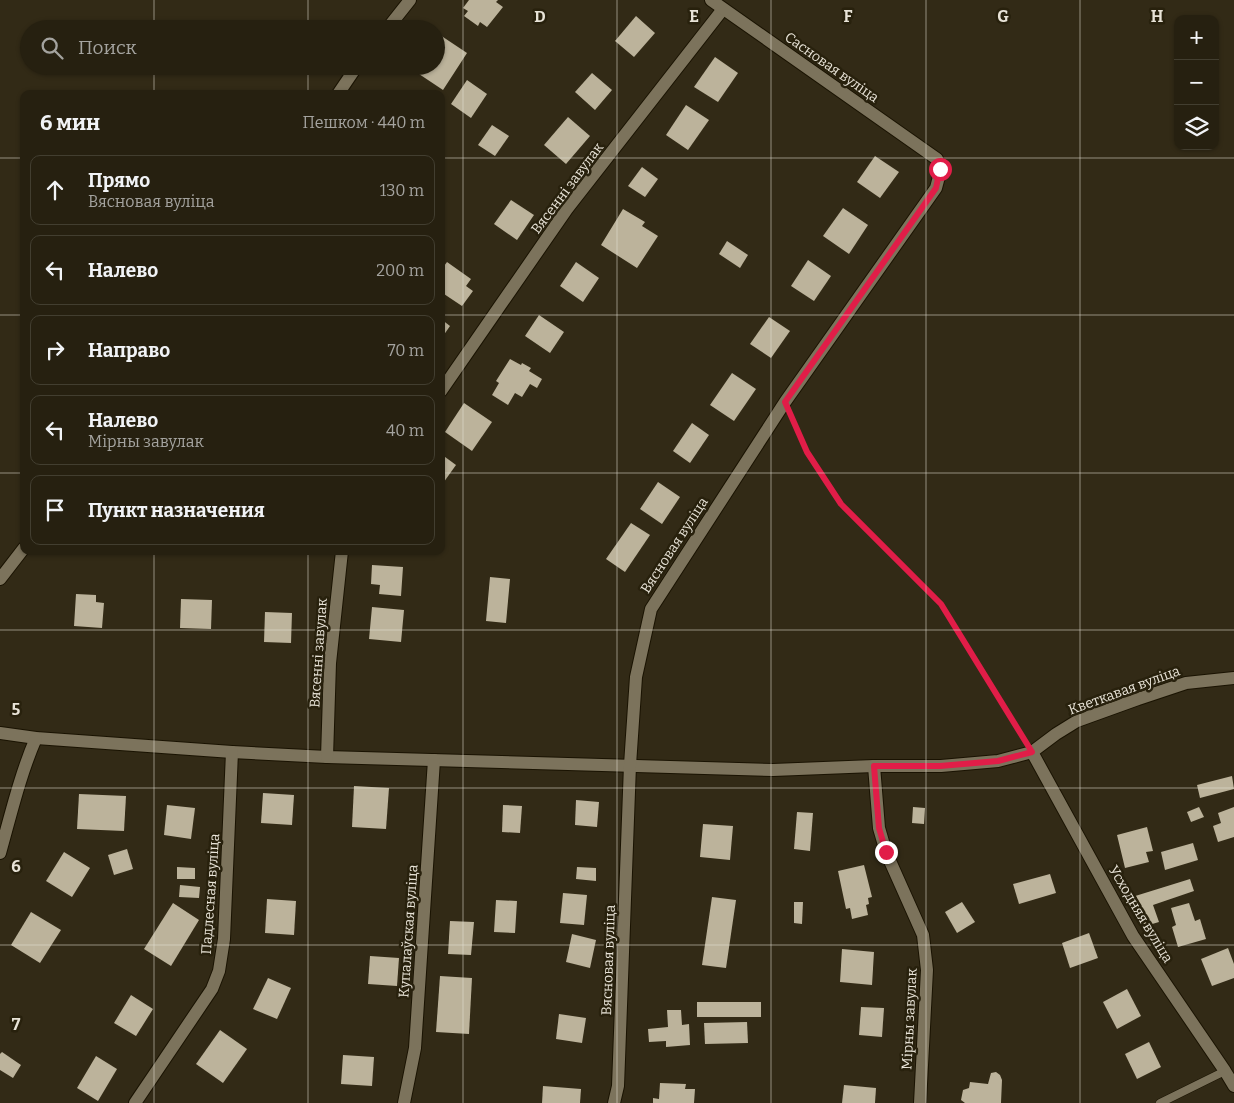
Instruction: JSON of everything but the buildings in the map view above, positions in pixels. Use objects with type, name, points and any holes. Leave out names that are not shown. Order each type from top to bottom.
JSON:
[{"type":"street","points":[[394,20],[410,0]]},
{"type":"street","name":"Сасновая вуліца","points":[[711,0],[937,159]]},
{"type":"street","name":"Вясенні завулак","points":[[445,385],[567,210],[723,9]]},
{"type":"street","points":[[341,90],[351,75]]},
{"type":"street","name":"Вясновая вуліца","points":[[614,1103],[618,1086],[630,765],[636,677],[651,609],[785,402],[936,188],[940,169],[937,159]]},
{"type":"street","points":[[0,579],[20,553]]},
{"type":"street","name":"Вясенні завулак","points":[[327,757],[330,663],[342,555]]},
{"type":"street","name":"Кветкавая вуліца","points":[[1032,752],[1077,721],[1186,683],[1234,678]]},
{"type":"street","points":[[0,733],[36,738],[327,757],[773,770],[874,766],[940,766],[998,761],[1032,752]]},
{"type":"street","points":[[0,853],[17,790],[36,738]]},
{"type":"street","name":"Падлесная вуліца","points":[[135,1103],[212,989],[219,971],[224,939],[232,752]]},
{"type":"street","name":"Усходняя вуліца","points":[[1032,752],[1134,936],[1234,1086]]},
{"type":"street","name":"Купалаўская вуліца","points":[[404,1103],[415,1048],[434,760]]},
{"type":"street","name":"Мірны завулак","points":[[874,766],[879,828],[886,852],[923,935],[927,970],[920,1103]]},
{"type":"lane","points":[[1160,1103],[1225,1071]]},
{"type":"path","points":[[785,402],[807,452],[841,504],[941,604],[1032,752]]},
{"type":"route","points":[[886,852],[879,828],[874,766],[940,766],[998,761],[1032,752],[941,604],[841,504],[807,452],[785,402],[936,188],[940,169]]}]
